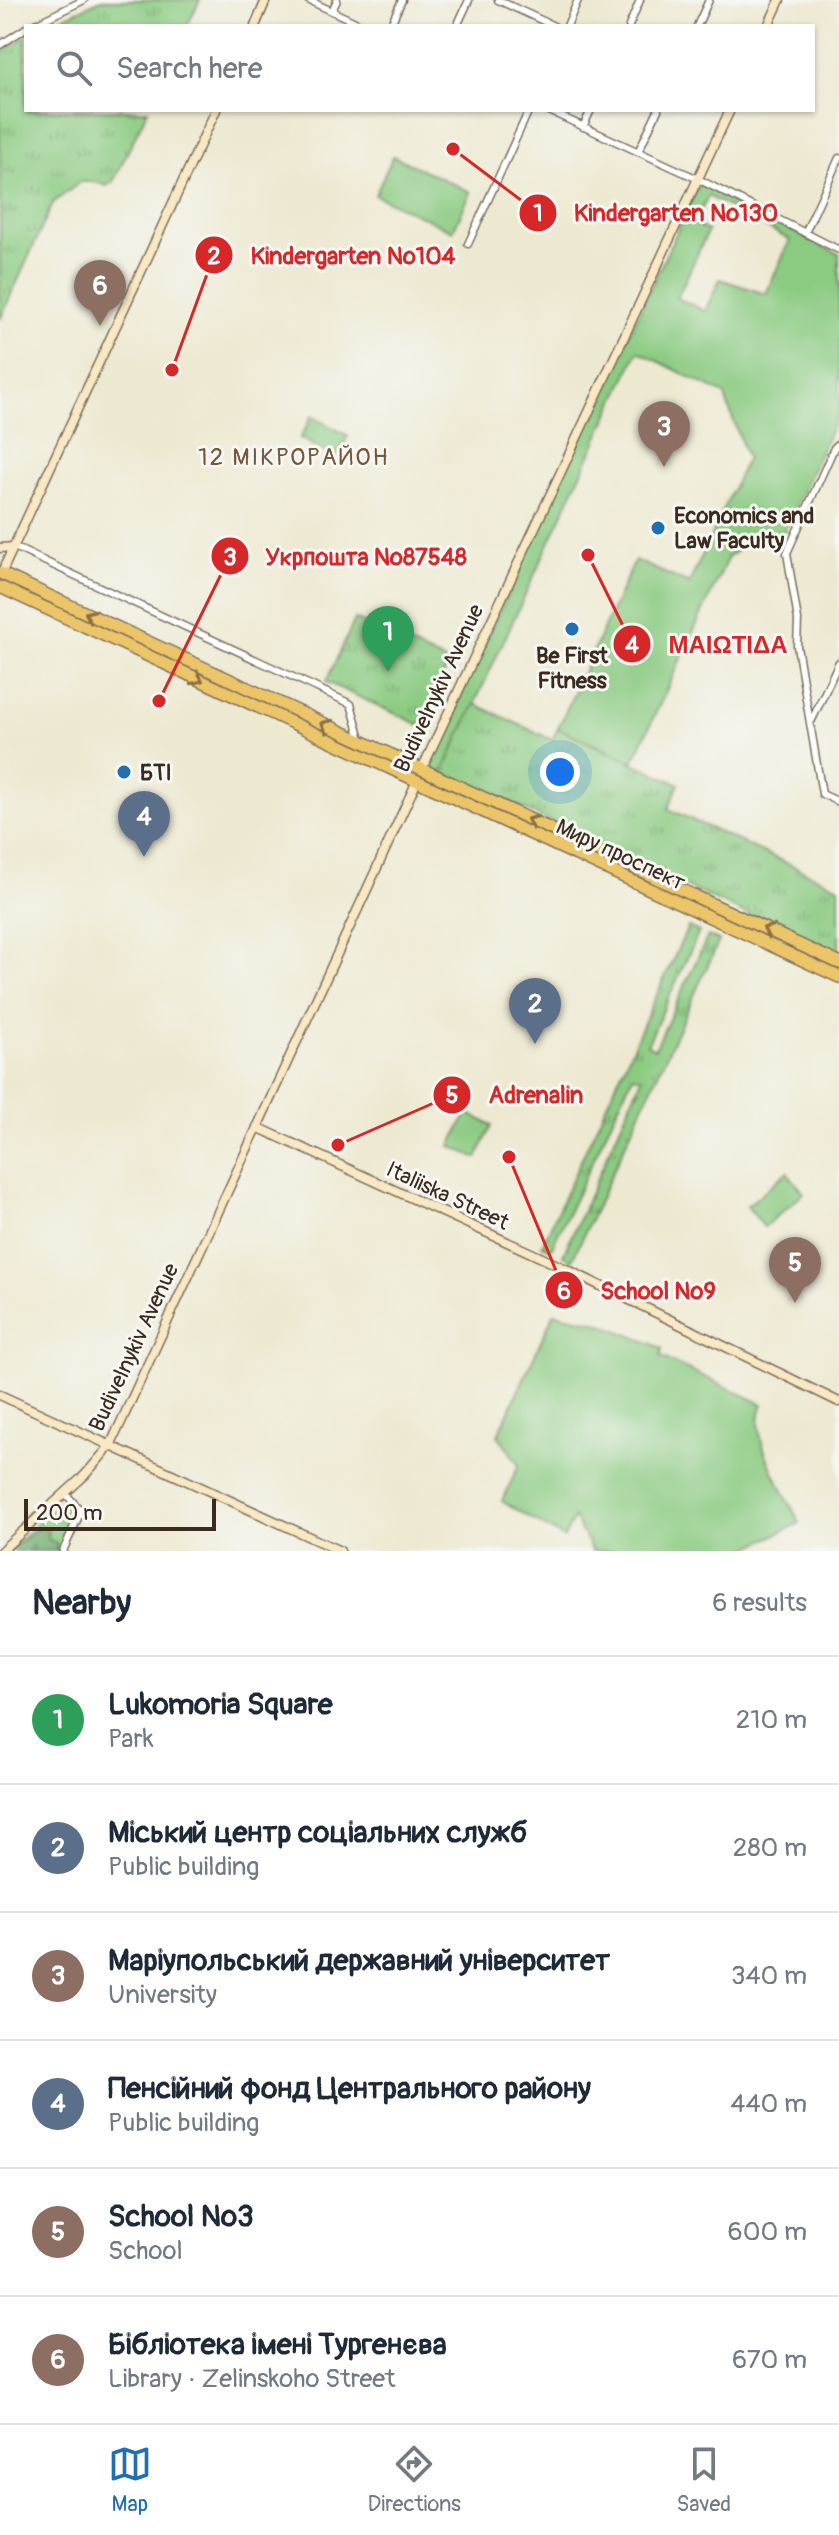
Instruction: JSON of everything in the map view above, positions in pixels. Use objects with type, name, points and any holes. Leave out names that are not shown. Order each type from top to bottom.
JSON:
[{"type":"highway","name":"Миру проспект","points":[[0,575],[839,963]]},
{"type":"highway","name":"Миру проспект","points":[[0,587],[839,977]]},
{"type":"highway","name":"Budivelnykiv Avenue","points":[[417,781],[422,769]]},
{"type":"main road","points":[[256,24],[266,0]]},
{"type":"main road","points":[[769,24],[780,0]]},
{"type":"main road","points":[[0,575],[215,112]]},
{"type":"main road","name":"Budivelnykiv Avenue","points":[[422,769],[729,112]]},
{"type":"main road","points":[[0,548],[14,547]]},
{"type":"main road","name":"Budivelnykiv Avenue","points":[[1,1551],[92,1468],[110,1446],[417,781]]},
{"type":"main road","name":"Italiiska Street","points":[[257,1127],[566,1269],[838,1400]]},
{"type":"main road","points":[[0,1395],[340,1551]]},
{"type":"street","points":[[34,24],[84,0]]},
{"type":"street","points":[[308,0],[360,24]]},
{"type":"street","points":[[332,11],[337,0]]},
{"type":"street","points":[[391,24],[402,0]]},
{"type":"street","points":[[458,24],[469,0]]},
{"type":"street","points":[[498,0],[550,24]]},
{"type":"street","points":[[568,24],[578,0]]},
{"type":"street","points":[[630,24],[640,0]]},
{"type":"street","points":[[698,24],[709,0]]},
{"type":"street","points":[[0,45],[24,30]]},
{"type":"street","points":[[468,244],[528,112]]},
{"type":"street","points":[[551,112],[698,179],[839,250]]},
{"type":"street","points":[[583,127],[590,112]]},
{"type":"street","points":[[638,152],[657,112]]},
{"type":"street","points":[[805,233],[839,158]]},
{"type":"street","points":[[839,443],[787,553],[798,620],[797,646],[812,720],[822,794],[839,802]]},
{"type":"street","points":[[14,547],[351,704],[362,742]]},
{"type":"street","points":[[812,720],[839,662]]},
{"type":"street","points":[[63,1551],[81,1511],[65,1493]]},
{"type":"green space","points":[[101,0],[200,0],[188,24],[49,24]]},
{"type":"green space","points":[[24,37],[24,112],[147,112],[113,182],[106,186],[96,182],[80,182],[53,203],[0,320],[0,53]]},
{"type":"green space","points":[[393,156],[471,192],[453,231],[375,195]]},
{"type":"green space","points":[[699,184],[839,254],[839,412],[784,531],[752,540],[728,557],[635,763],[558,728],[635,560],[689,584],[747,458],[724,394],[638,351],[442,774],[427,767]],"holes":[[[708,196],[790,240],[766,294],[720,279],[705,311],[677,298],[708,231],[700,227],[696,220]]]},
{"type":"green space","points":[[312,416],[348,436],[336,458],[300,438]]},
{"type":"green space","points":[[355,619],[449,663],[420,725],[326,682]]},
{"type":"green space","points":[[475,704],[552,740],[558,728],[679,784],[668,809],[839,887],[839,957],[500,798],[498,800],[442,774]]},
{"type":"green space","points":[[688,927],[699,932],[647,1045],[655,1049],[708,936],[719,941],[572,1260],[563,1255],[642,1078],[633,1075],[551,1249],[542,1245]]},
{"type":"green space","points":[[467,1113],[492,1125],[477,1158],[451,1146]]},
{"type":"green space","points":[[787,1172],[804,1193],[764,1227],[747,1206]]},
{"type":"green space","points":[[554,1313],[597,1322],[662,1348],[661,1357],[763,1404],[759,1417],[764,1448],[800,1523],[742,1551],[592,1551],[574,1518],[564,1538],[502,1501],[519,1465],[498,1435]]},
{"type":"green space","points":[[64,1498],[77,1512],[60,1551],[56,1551],[57,1546],[48,1539],[48,1532],[8,1551]]},
{"type":"green space","points":[[41,1526],[47,1529],[48,1539],[56,1543],[56,1551],[10,1551]]},
{"type":"place","name":"Kindergarten №130","points":[[453,149]]},
{"type":"place","name":"Бібліотека імені Тургенєва","points":[[100,326]]},
{"type":"place","name":"Kindergarten №104","points":[[172,370]]},
{"type":"place","name":"Маріупольський державний університет","points":[[664,467]]},
{"type":"place","name":"Economics and Law Faculty","points":[[658,528]]},
{"type":"place","name":"ΜΑΙΩΤΙΔΑ","points":[[588,555]]},
{"type":"place","name":"Be First Fitness","points":[[572,629]]},
{"type":"place","name":"Lukomoria Square","points":[[388,672]]},
{"type":"place","name":"Укрпошта №87548","points":[[159,701]]},
{"type":"place","name":"БТІ","points":[[124,772]]},
{"type":"place","name":"Пенсійний фонд Центрального району","points":[[144,857]]},
{"type":"place","name":"Міський центр соціальних служб","points":[[535,1044]]},
{"type":"place","name":"Adrenalin","points":[[338,1145]]},
{"type":"place","name":"School №9","points":[[509,1157]]},
{"type":"place","name":"School №3","points":[[795,1303]]},
{"type":"district","name":"12 МІКРОРАЙОН","points":[[294,457]]}]
